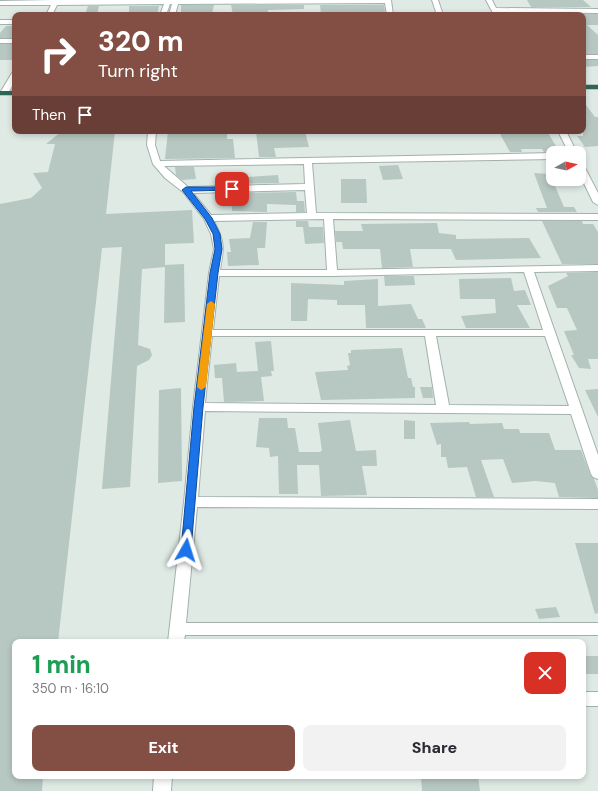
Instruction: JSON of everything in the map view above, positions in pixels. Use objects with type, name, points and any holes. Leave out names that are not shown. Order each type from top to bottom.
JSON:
[{"type":"highway","points":[[586,87],[598,87]]},
{"type":"street","points":[[435,0],[439,12]]},
{"type":"street","points":[[489,0],[495,12]]},
{"type":"street","points":[[50,12],[56,1]]},
{"type":"street","points":[[164,12],[168,1]]},
{"type":"street","points":[[173,12],[176,1]]},
{"type":"street","points":[[0,2],[388,1],[390,12]]},
{"type":"street","points":[[528,12],[598,11]]},
{"type":"street","points":[[0,22],[12,22]]},
{"type":"street","points":[[0,41],[12,41]]},
{"type":"street","points":[[586,57],[598,57]]},
{"type":"street","points":[[2,93],[12,79]]},
{"type":"street","points":[[152,134],[151,145],[157,164],[168,176],[186,190],[208,218],[216,234],[219,249],[214,273],[199,407],[177,635],[598,629]]},
{"type":"street","points":[[564,134],[570,146]]},
{"type":"street","points":[[157,164],[546,156]]},
{"type":"street","points":[[308,161],[312,216]]},
{"type":"street","points":[[586,178],[598,202]]},
{"type":"street","points":[[186,190],[309,188]]},
{"type":"street","points":[[208,218],[312,216],[598,217]]},
{"type":"street","points":[[328,216],[332,273]]},
{"type":"street","points":[[214,273],[332,273],[598,268]]},
{"type":"street","points":[[528,270],[598,474]]},
{"type":"street","points":[[208,333],[550,333]]},
{"type":"street","points":[[430,333],[443,408]]},
{"type":"street","points":[[199,407],[576,410]]},
{"type":"street","points":[[191,502],[598,504]]},
{"type":"street","points":[[586,699],[598,699]]},
{"type":"street","points":[[162,791],[163,779]]},
{"type":"building","points":[[527,0],[583,0],[591,7],[531,7]]},
{"type":"building","points":[[181,5],[214,5],[212,12],[181,12]]},
{"type":"building","points":[[231,5],[304,5],[304,9],[268,10],[268,12],[232,12]]},
{"type":"building","points":[[320,5],[384,5],[385,12],[321,12]]},
{"type":"building","points":[[88,6],[99,6],[98,12],[86,12]]},
{"type":"building","points":[[129,6],[159,6],[158,12],[129,12]]},
{"type":"building","points":[[586,14],[598,14],[598,25],[587,25],[598,35],[598,54],[586,54]]},
{"type":"building","points":[[6,26],[12,26],[12,38],[0,38],[0,33]]},
{"type":"building","points":[[0,44],[12,44],[12,60],[0,60]]},
{"type":"building","points":[[586,60],[598,60],[598,66],[586,67]]},
{"type":"building","points":[[586,105],[595,117],[598,117],[598,146],[586,147],[577,136],[583,136],[583,134],[586,134]]},
{"type":"building","points":[[58,134],[115,134],[106,214],[192,210],[194,243],[165,244],[165,267],[142,269],[138,345],[150,349],[152,355],[149,360],[137,366],[130,487],[102,489],[122,247],[102,248],[58,639],[12,639],[12,779],[43,779],[42,791],[0,791],[0,204],[31,198],[42,188],[33,173],[48,172],[55,144],[46,144]]},
{"type":"building","points":[[168,134],[227,134],[227,139],[233,139],[235,158],[165,159]]},
{"type":"building","points":[[256,134],[306,134],[309,147],[274,148],[276,157],[259,157]]},
{"type":"building","points":[[500,134],[549,134],[556,146],[546,146],[546,152],[542,149],[521,149],[522,152],[510,152]]},
{"type":"building","points":[[398,165],[403,179],[383,180],[379,166]]},
{"type":"building","points":[[175,167],[194,167],[196,179],[182,180],[176,175]]},
{"type":"building","points":[[534,173],[546,174],[546,186],[555,186],[564,207],[574,207],[577,212],[538,212],[536,208],[547,208]]},
{"type":"building","points":[[278,175],[279,183],[231,184],[231,178]]},
{"type":"building","points":[[341,179],[366,179],[367,203],[341,203]]},
{"type":"building","points":[[296,192],[297,201],[304,201],[305,212],[296,212],[296,205],[267,204],[267,212],[232,211],[231,193]]},
{"type":"building","points":[[296,221],[308,221],[309,227],[323,227],[324,243],[305,244],[303,227],[296,227]]},
{"type":"building","points":[[542,221],[582,221],[583,224],[593,224],[598,232],[598,264],[562,264]]},
{"type":"building","points":[[253,222],[267,222],[265,248],[257,248],[259,265],[228,266],[227,252],[231,252],[229,239],[250,238]]},
{"type":"building","points":[[437,223],[439,233],[456,235],[456,239],[529,238],[541,258],[456,260],[451,249],[410,249],[413,267],[382,268],[380,249],[343,249],[342,242],[336,242],[335,231],[363,231],[361,224]]},
{"type":"building","points":[[184,264],[185,322],[164,323],[165,265]]},
{"type":"building","points":[[598,272],[598,359],[588,359],[591,369],[579,368],[571,355],[574,355],[564,331],[577,330],[567,308],[557,308],[548,286],[568,276],[566,273]]},
{"type":"building","points":[[384,276],[414,276],[415,285],[385,286]]},
{"type":"building","points":[[511,278],[514,291],[525,290],[531,305],[517,305],[530,328],[466,328],[461,316],[496,313],[495,299],[460,299],[459,279]]},
{"type":"building","points":[[378,279],[378,306],[411,304],[418,319],[422,319],[426,328],[366,328],[365,305],[337,305],[337,300],[308,299],[307,321],[291,321],[291,283],[344,285],[344,281]]},
{"type":"building","points":[[271,341],[274,371],[271,371],[272,376],[261,377],[264,401],[224,402],[222,378],[215,378],[214,365],[236,363],[237,372],[258,371],[255,342]]},
{"type":"building","points":[[402,348],[408,378],[411,378],[413,387],[415,387],[415,398],[321,400],[315,372],[348,370],[347,366],[350,365],[348,353],[351,353],[351,350]]},
{"type":"building","points":[[420,387],[432,387],[433,398],[423,398]]},
{"type":"building","points":[[181,388],[182,481],[158,483],[159,390]]},
{"type":"building","points":[[598,389],[598,417],[585,390]]},
{"type":"building","points":[[259,418],[287,418],[288,428],[295,428],[299,452],[322,451],[318,423],[350,420],[356,451],[376,450],[377,466],[362,466],[367,495],[321,496],[319,465],[297,465],[298,494],[279,494],[278,456],[270,457],[269,448],[256,447]]},
{"type":"building","points":[[404,420],[415,421],[415,439],[404,439]]},
{"type":"building","points":[[469,422],[470,424],[502,423],[504,429],[519,429],[520,433],[549,433],[555,450],[581,450],[598,490],[598,498],[559,497],[555,483],[535,481],[512,483],[503,459],[481,460],[494,497],[476,497],[467,467],[448,468],[446,457],[441,457],[441,444],[437,445],[430,423]]},
{"type":"building","points":[[575,543],[598,543],[598,613],[595,614]]},
{"type":"building","points":[[556,607],[560,617],[539,619],[535,609]]},
{"type":"building","points":[[586,656],[598,656],[598,674],[586,674]]},
{"type":"building","points":[[421,779],[478,779],[480,791],[422,791]]},
{"type":"slow traffic","points":[[201,387],[211,304]]},
{"type":"route","points":[[186,550],[199,407],[214,273],[219,249],[216,234],[208,218],[186,190],[232,189]]}]
